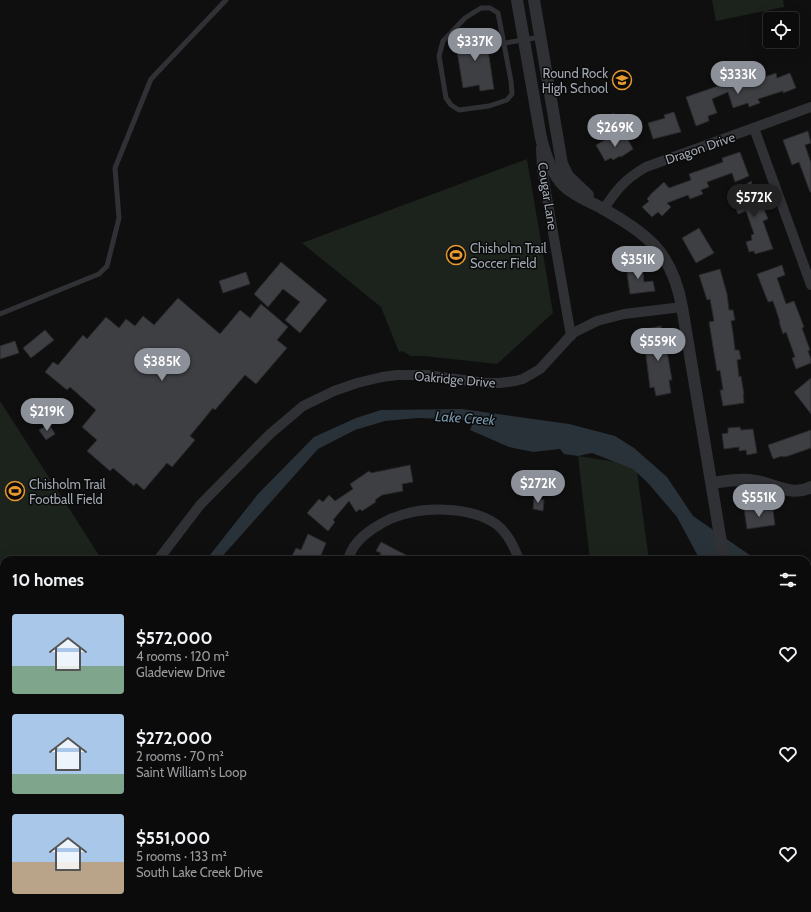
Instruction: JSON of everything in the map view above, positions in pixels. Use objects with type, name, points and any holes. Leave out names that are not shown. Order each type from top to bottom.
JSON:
[{"type":"street","points":[[517,0],[539,128],[546,156],[562,183],[573,192],[641,233],[660,250],[669,263],[675,277],[682,307],[723,556]]},
{"type":"street","points":[[534,0],[562,164],[568,176],[604,210]]},
{"type":"street","name":"Dragon Drive","points":[[604,210],[620,186],[635,173],[646,167],[811,107]]},
{"type":"street","name":"Cougar Lane","points":[[539,128],[542,169],[571,336]]},
{"type":"street","points":[[754,128],[811,285]]},
{"type":"street","name":"Oakridge Drive","points":[[161,556],[200,505],[270,434],[303,406],[334,391],[351,385],[389,376],[412,374],[485,383],[500,383],[523,379],[540,369],[573,333],[597,321],[610,317],[682,307]]},
{"type":"street","points":[[712,483],[732,480],[756,481],[787,490],[801,491],[811,488]]},
{"type":"street","points":[[349,556],[355,543],[387,521],[408,513],[439,509],[461,511],[481,517],[497,525],[503,530],[517,556]]},
{"type":"lane","points":[[0,314],[99,274],[107,266],[119,218],[115,168],[151,79],[226,0]]},
{"type":"lane","points":[[481,8],[490,8],[498,13],[504,44],[512,87],[512,94],[507,100],[489,106],[460,110],[451,105],[446,98],[439,56],[443,41],[465,18],[481,8]]},
{"type":"lane","points":[[488,46],[540,37]]},
{"type":"shaded area","points":[[712,0],[783,0],[784,7],[716,21]]},
{"type":"shaded area","points":[[527,159],[553,313],[497,364],[424,356],[411,356],[402,351],[399,352],[381,307],[302,243]]},
{"type":"shaded area","points":[[0,401],[99,556],[0,556]]},
{"type":"shaded area","points":[[578,456],[636,465],[648,556],[590,556]]},
{"type":"water","name":"Lake Creek","points":[[462,409],[569,424],[615,436],[634,448],[667,477],[693,516],[751,556],[698,556],[677,517],[648,483],[633,469],[592,453],[578,456],[564,454],[560,449],[533,452],[509,447],[470,430],[474,420],[418,418],[385,421],[355,430],[318,449],[223,556],[209,556],[258,494],[314,437],[356,418],[381,410]]},
{"type":"building","points":[[486,34],[487,42],[484,46],[485,49],[488,50],[494,89],[480,91],[479,85],[463,88],[455,39]]},
{"type":"building","points":[[776,73],[777,78],[790,73],[796,88],[758,99],[760,103],[749,107],[748,103],[733,108],[728,92],[712,99],[717,113],[708,116],[709,121],[696,126],[686,97],[721,85],[722,87],[745,79],[747,83]]},
{"type":"building","points":[[674,112],[681,132],[653,139],[648,123],[665,118],[664,115]]},
{"type":"building","points":[[614,113],[618,121],[602,130],[597,122]]},
{"type":"building","points":[[808,131],[811,143],[805,145],[811,163],[811,192],[799,162],[792,165],[783,140]]},
{"type":"building","points":[[625,134],[633,149],[621,157],[620,156],[613,160],[611,158],[605,161],[596,145],[610,137],[613,141]]},
{"type":"building","points":[[740,152],[749,176],[735,182],[732,173],[707,182],[709,187],[701,190],[703,194],[690,199],[688,195],[667,203],[671,207],[662,216],[658,212],[652,217],[642,207],[649,201],[647,199],[651,194],[664,182],[669,188],[691,180],[689,174],[723,162],[722,158]]},
{"type":"building","points":[[751,181],[754,190],[756,189],[768,219],[763,221],[773,249],[755,254],[754,251],[749,252],[746,242],[752,240],[751,235],[754,234],[746,211],[738,214],[731,196],[739,193],[738,190]]},
{"type":"building","points":[[699,228],[714,253],[696,263],[682,238]]},
{"type":"building","points":[[281,262],[327,300],[300,333],[285,320],[300,302],[283,289],[268,307],[254,294]]},
{"type":"building","points":[[642,264],[644,282],[653,281],[655,291],[630,294],[626,266]]},
{"type":"building","points":[[782,265],[785,275],[777,278],[786,304],[794,301],[804,327],[802,328],[810,350],[808,351],[811,363],[796,369],[792,358],[795,357],[786,332],[783,334],[773,301],[768,302],[757,274]]},
{"type":"building","points":[[720,269],[727,294],[729,310],[733,310],[735,320],[731,321],[735,350],[739,350],[741,359],[737,360],[739,377],[741,376],[744,395],[744,403],[723,406],[720,390],[723,390],[720,370],[717,371],[709,322],[714,321],[710,299],[707,300],[699,275]]},
{"type":"building","points":[[246,272],[250,284],[223,293],[219,281]]},
{"type":"building","points":[[178,298],[220,334],[240,310],[250,318],[261,304],[288,327],[277,340],[287,348],[256,384],[245,375],[215,410],[213,408],[190,436],[195,440],[172,467],[167,463],[144,490],[136,483],[134,486],[113,468],[110,471],[87,451],[97,440],[82,427],[96,410],[70,387],[67,390],[45,372],[53,362],[58,365],[83,335],[87,339],[106,317],[119,328],[126,319],[135,326],[143,316],[154,325]]},
{"type":"building","points":[[661,326],[663,339],[665,339],[672,380],[669,380],[671,393],[656,396],[654,387],[650,388],[645,348],[648,348],[645,329]]},
{"type":"building","points":[[45,330],[54,340],[31,358],[23,348]]},
{"type":"building","points":[[15,341],[19,353],[0,359],[0,346]]},
{"type":"building","points":[[811,378],[811,414],[794,392]]},
{"type":"building","points":[[49,424],[55,434],[46,440],[39,430]]},
{"type":"building","points":[[740,427],[741,430],[753,429],[757,453],[747,455],[746,450],[739,451],[739,447],[724,449],[722,434],[728,433],[728,428]]},
{"type":"building","points":[[811,430],[811,448],[788,456],[773,459],[768,445]]},
{"type":"building","points":[[410,465],[413,482],[402,484],[403,491],[382,495],[375,500],[376,502],[362,511],[360,509],[356,512],[349,501],[333,520],[335,522],[328,531],[307,513],[319,499],[323,502],[329,495],[335,501],[353,489],[350,484],[369,471],[371,473]]},
{"type":"building","points":[[534,498],[544,500],[543,511],[533,509]]},
{"type":"building","points":[[759,507],[759,509],[768,508],[768,510],[773,510],[775,525],[747,529],[744,509]]},
{"type":"building","points":[[308,534],[326,543],[321,556],[292,556],[296,548],[301,550]]},
{"type":"building","points":[[381,542],[408,556],[379,556],[381,553],[376,551]]},
{"type":"place","name":"Round Rock High School","points":[[622,80]]},
{"type":"place","name":"Chisholm Trail Soccer Field","points":[[456,255]]},
{"type":"place","name":"Chisholm Trail Football Field","points":[[15,491]]}]
